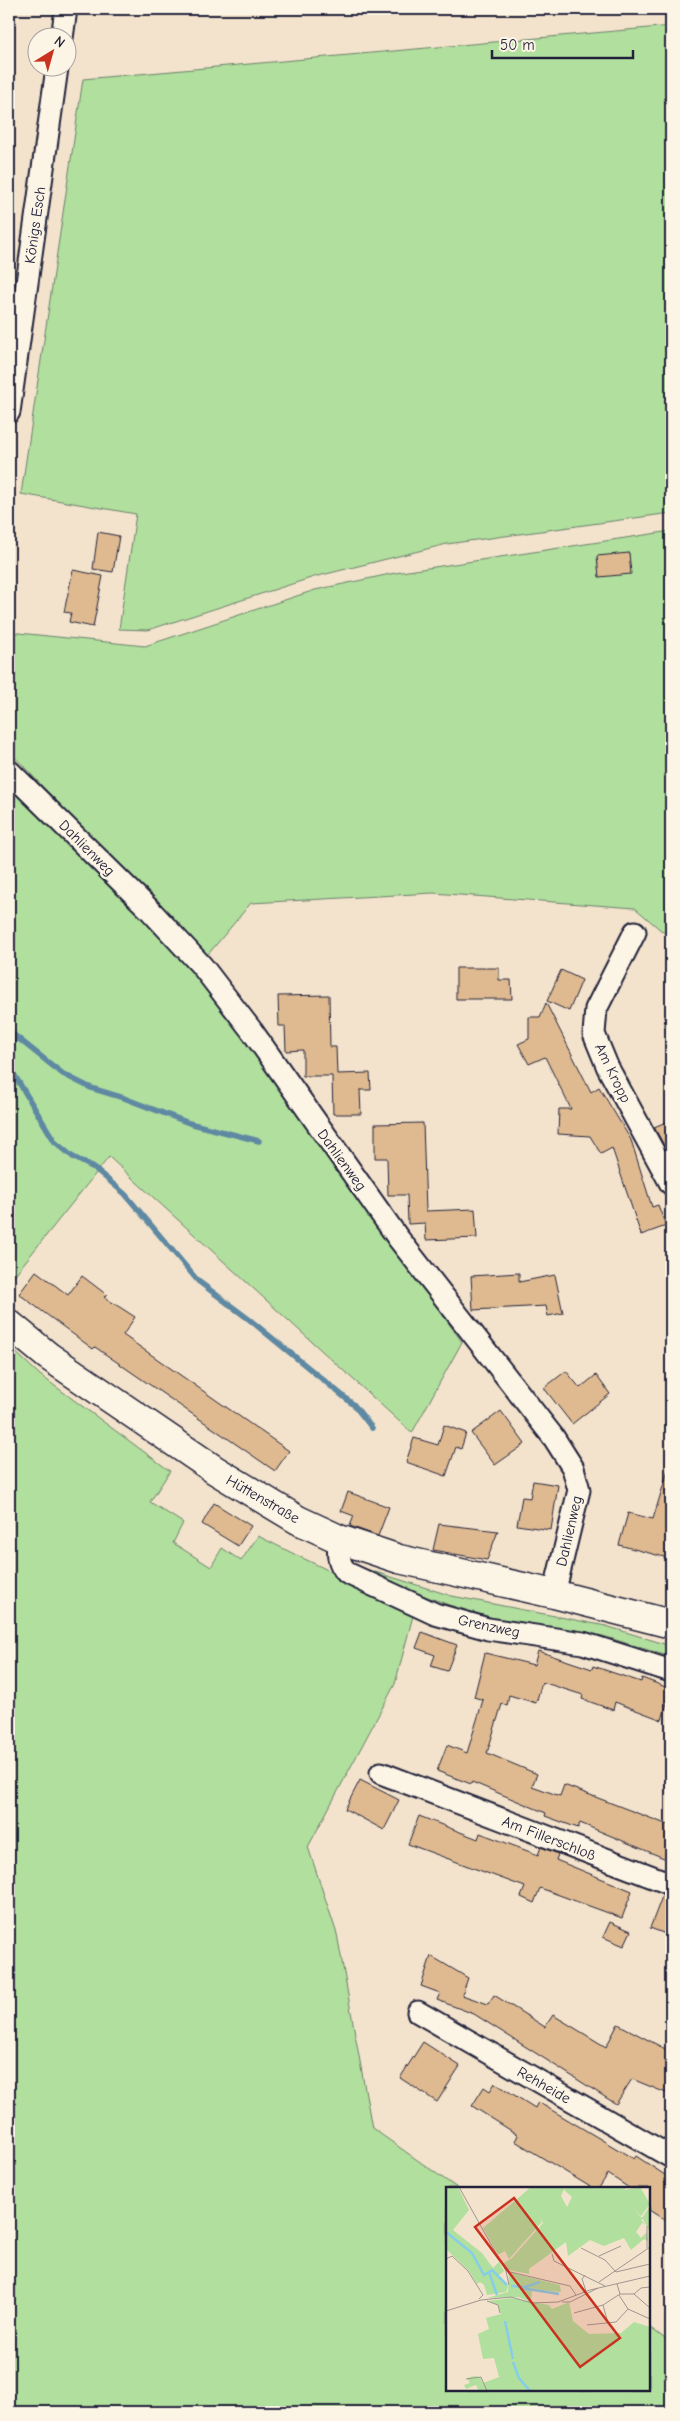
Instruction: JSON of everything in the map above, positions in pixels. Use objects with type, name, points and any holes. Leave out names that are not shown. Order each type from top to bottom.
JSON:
[{"type":"main road","name":"Hüttenstraße","points":[[9,1324],[48,1356],[242,1488],[298,1520],[339,1539],[399,1559],[554,1594],[671,1624]]},
{"type":"street","points":[[63,28],[66,9]]},
{"type":"street","name":"Königs Esch","points":[[9,412],[56,78]]},
{"type":"street","name":"Dahlienweg","points":[[9,771],[150,910],[202,966],[252,1031],[398,1238],[554,1438],[573,1468],[579,1490],[554,1594]]},
{"type":"street","name":"Am Kropp","points":[[635,932],[596,1009],[594,1034],[608,1068],[671,1184]]},
{"type":"street","name":"Grenzweg","points":[[339,1539],[338,1556],[340,1566],[347,1573],[435,1614],[488,1629],[583,1643],[671,1672]]},
{"type":"street","name":"Am Fillerschloß","points":[[381,1773],[671,1884]]},
{"type":"street","name":"Rehheide","points":[[418,2012],[671,2158]]},
{"type":"green space","points":[[671,26],[671,513],[447,544],[314,577],[148,630],[119,629],[136,514],[21,494],[83,79]]},
{"type":"green space","points":[[671,531],[671,933],[663,932],[635,908],[433,893],[251,903],[205,958],[9,751],[9,632],[145,646],[315,590],[395,573]]},
{"type":"green space","points":[[9,779],[189,960],[462,1342],[412,1433],[109,1157],[9,1282]]},
{"type":"green space","points":[[9,1346],[40,1375],[170,1471],[150,1502],[183,1523],[173,1543],[211,1567],[222,1548],[241,1561],[258,1536],[414,1612],[395,1684],[308,1847],[337,1934],[372,2128],[456,2187],[446,2187],[446,2391],[650,2391],[650,2328],[671,2343],[671,2412],[9,2412]]},
{"type":"green space","points":[[366,1569],[452,1596],[606,1626],[671,1646],[671,1657],[603,1636],[490,1617],[449,1605],[369,1575]]},
{"type":"building","points":[[98,532],[119,536],[113,572],[93,569]]},
{"type":"building","points":[[629,553],[631,574],[599,577],[597,556]]},
{"type":"building","points":[[73,570],[103,576],[93,627],[69,622],[71,613],[64,612]]},
{"type":"building","points":[[456,968],[499,968],[499,980],[511,980],[512,999],[456,999]]},
{"type":"building","points":[[561,970],[582,980],[569,1011],[547,1001]]},
{"type":"building","points":[[329,995],[330,1047],[336,1047],[337,1074],[370,1073],[371,1090],[360,1090],[361,1114],[333,1114],[332,1076],[303,1076],[303,1050],[286,1051],[285,1026],[279,1026],[278,996]]},
{"type":"building","points":[[546,1003],[591,1092],[599,1087],[631,1140],[652,1207],[658,1205],[666,1226],[641,1235],[612,1148],[601,1154],[590,1136],[558,1134],[559,1109],[571,1109],[545,1057],[529,1064],[518,1044],[529,1039],[529,1017],[540,1017]]},
{"type":"building","points":[[671,1120],[671,1158],[654,1127]]},
{"type":"building","points":[[423,1123],[426,1211],[475,1209],[477,1238],[426,1240],[425,1223],[408,1224],[407,1195],[388,1195],[387,1158],[375,1158],[375,1124]]},
{"type":"building","points":[[36,1271],[68,1295],[82,1276],[107,1295],[104,1297],[135,1317],[123,1335],[289,1451],[275,1471],[95,1347],[93,1349],[19,1294]]},
{"type":"building","points":[[519,1273],[519,1282],[555,1275],[563,1313],[548,1316],[546,1306],[473,1310],[471,1276]]},
{"type":"building","points":[[566,1371],[580,1388],[596,1375],[610,1394],[572,1424],[544,1388]]},
{"type":"building","points":[[501,1411],[525,1444],[495,1465],[471,1433]]},
{"type":"building","points":[[444,1425],[466,1433],[461,1449],[456,1447],[446,1476],[406,1462],[414,1438],[438,1445]]},
{"type":"building","points":[[668,1470],[671,1471],[671,1545],[668,1558],[619,1545],[628,1513],[653,1519]]},
{"type":"building","points":[[533,1481],[558,1485],[551,1530],[517,1525],[522,1497],[530,1498]]},
{"type":"building","points":[[348,1492],[389,1507],[378,1536],[350,1526],[354,1516],[341,1511]]},
{"type":"building","points":[[214,1503],[251,1526],[238,1546],[202,1524]]},
{"type":"building","points":[[439,1524],[498,1531],[487,1560],[433,1550]]},
{"type":"building","points":[[422,1632],[457,1645],[447,1671],[431,1666],[435,1655],[416,1648]]},
{"type":"building","points":[[538,1651],[592,1669],[593,1666],[641,1682],[642,1678],[671,1689],[662,1720],[615,1702],[613,1710],[582,1699],[583,1695],[542,1682],[536,1703],[509,1695],[507,1706],[502,1704],[487,1753],[537,1774],[532,1786],[560,1796],[564,1785],[671,1826],[671,1861],[580,1823],[578,1828],[545,1816],[546,1813],[472,1782],[471,1784],[437,1771],[447,1745],[467,1753],[483,1700],[474,1697],[485,1653],[534,1665]]},
{"type":"building","points":[[360,1780],[399,1800],[384,1830],[345,1809]]},
{"type":"building","points":[[419,1816],[478,1839],[480,1833],[538,1855],[541,1847],[558,1854],[556,1860],[632,1891],[622,1918],[540,1888],[534,1903],[521,1897],[525,1887],[408,1844]]},
{"type":"building","points":[[663,1894],[671,1896],[671,1936],[650,1928]]},
{"type":"building","points":[[610,1922],[631,1931],[624,1946],[603,1937]]},
{"type":"building","points":[[431,1956],[468,1978],[462,1995],[488,2004],[494,1995],[545,2027],[553,2015],[606,2047],[618,2024],[671,2052],[671,2095],[632,2079],[616,2104],[474,2014],[437,2000],[440,1993],[421,1986]]},
{"type":"building","points":[[423,2042],[460,2066],[437,2102],[400,2078]]},
{"type":"building","points":[[495,2083],[535,2108],[538,2102],[634,2159],[636,2156],[671,2179],[671,2224],[650,2211],[650,2187],[628,2187],[608,2174],[600,2187],[590,2187],[515,2141],[518,2135],[472,2106],[484,2087],[490,2091]]},
{"type":"waterway","points":[[9,1031],[63,1074],[91,1088],[124,1098],[189,1123],[259,1141]]},
{"type":"waterway","points":[[9,1048],[17,1038]]},
{"type":"waterway","points":[[9,1066],[55,1142],[73,1157],[94,1168],[125,1194],[198,1281],[250,1320],[354,1405],[372,1428]]}]
